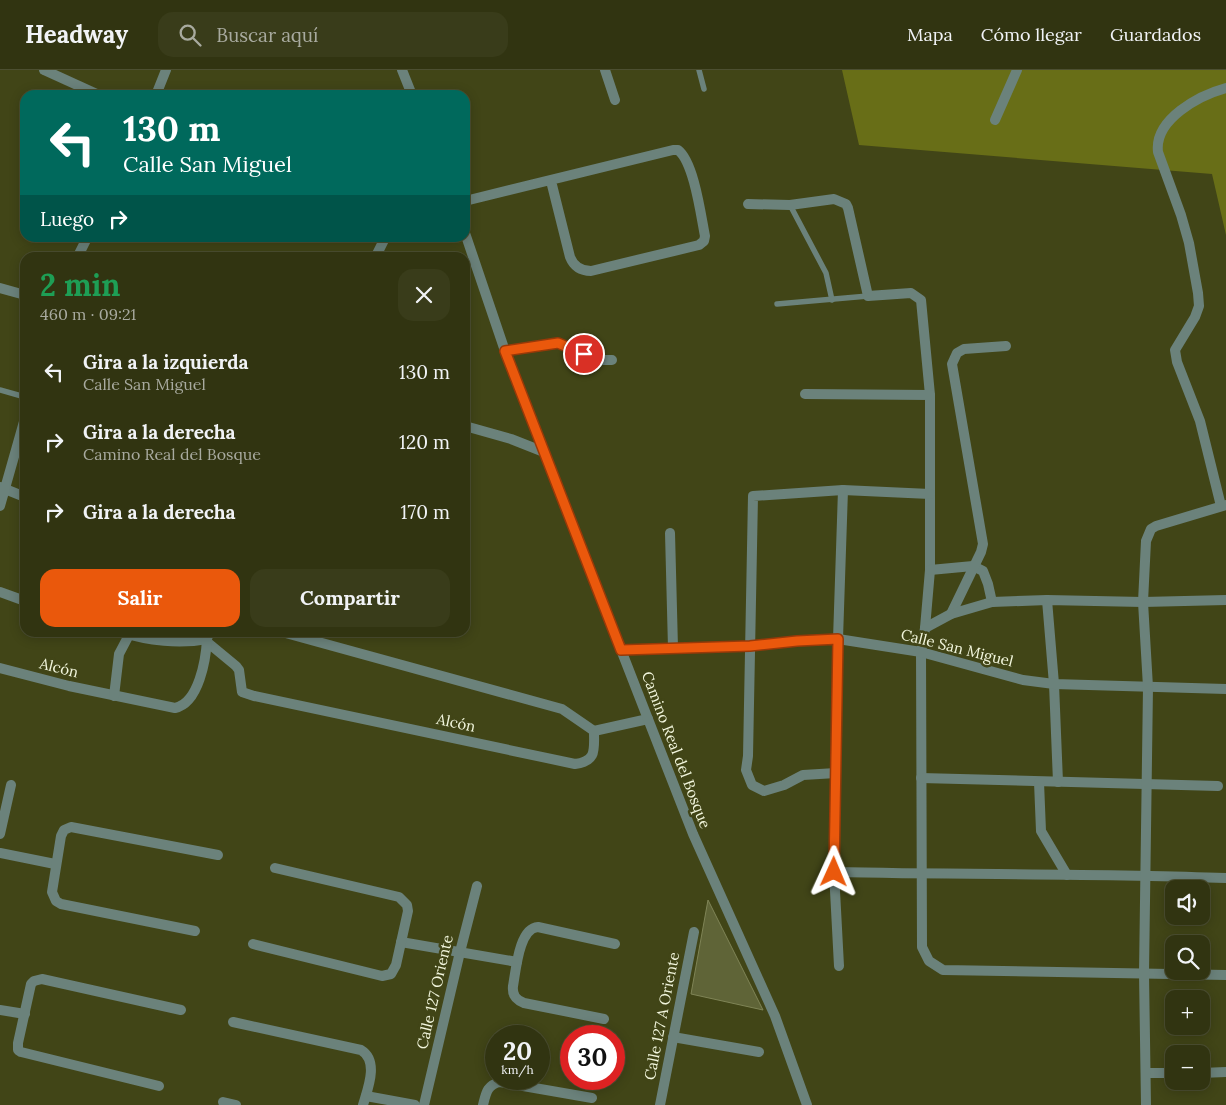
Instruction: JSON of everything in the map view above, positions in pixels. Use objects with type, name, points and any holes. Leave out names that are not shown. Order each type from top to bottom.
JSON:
[{"type":"street","points":[[44,70],[87,90]]},
{"type":"street","points":[[158,90],[166,70]]},
{"type":"street","points":[[402,70],[410,90]]},
{"type":"street","points":[[606,70],[615,100]]},
{"type":"street","points":[[995,120],[1017,70]]},
{"type":"street","points":[[1146,1105],[1144,973],[1148,687],[1143,602],[1146,541],[1151,529],[1156,526],[1223,506],[1200,420],[1176,362],[1175,350],[1195,317],[1199,306],[1198,293],[1189,243],[1158,152],[1157,144],[1163,129],[1184,108],[1200,98],[1226,88]]},
{"type":"street","points":[[470,200],[673,150],[678,150],[687,160],[691,173],[705,236],[704,241],[699,244],[591,271],[583,271],[573,264],[570,257],[551,180]]},
{"type":"street","points":[[748,204],[790,205],[834,199],[846,204],[868,296],[912,293],[921,300],[930,395],[930,570],[921,652],[922,947],[929,961],[943,970],[1226,975]]},
{"type":"street","name":"Camino Real del Bosque","points":[[468,242],[505,351],[693,834],[775,1016],[807,1105]]},
{"type":"street","points":[[0,288],[20,294]]},
{"type":"street","points":[[505,351],[558,343],[600,360],[612,360]]},
{"type":"street","points":[[951,614],[981,552],[983,544],[952,364],[957,353],[964,349],[1006,346]]},
{"type":"street","points":[[805,394],[930,395]]},
{"type":"street","points":[[470,428],[544,452]]},
{"type":"street","points":[[0,506],[3,488],[20,434]]},
{"type":"street","points":[[3,488],[20,495]]},
{"type":"street","points":[[836,773],[803,775],[784,784],[764,790],[752,785],[746,770],[748,756],[753,496],[844,490],[930,494]]},
{"type":"street","points":[[839,966],[834,872],[838,639],[844,490]]},
{"type":"street","points":[[670,533],[673,648]]},
{"type":"street","points":[[930,570],[973,566],[983,571],[992,602]]},
{"type":"street","points":[[0,592],[20,599]]},
{"type":"street","points":[[925,628],[951,614],[992,602],[1047,600],[1143,602],[1226,600]]},
{"type":"street","points":[[1047,600],[1054,684],[1058,782]]},
{"type":"street","points":[[114,696],[119,654],[124,637]]},
{"type":"street","points":[[149,637],[181,641],[208,638]]},
{"type":"street","points":[[300,637],[548,705],[568,713],[594,731],[648,719]]},
{"type":"street","name":"Alcón","points":[[208,638],[239,670],[239,682],[242,692],[254,696],[575,764],[584,763],[591,758],[594,751],[594,731]]},
{"type":"street","name":"Alcón","points":[[0,668],[114,696],[175,708],[182,707],[194,693],[206,656],[208,638]]},
{"type":"street","name":"Calle San Miguel","points":[[621,650],[750,646],[838,639],[921,652],[1023,680],[1054,684],[1226,689]]},
{"type":"street","points":[[921,778],[1218,786]]},
{"type":"street","points":[[1038,782],[1041,831],[1068,875]]},
{"type":"street","points":[[0,834],[11,785]]},
{"type":"street","points":[[195,931],[56,902],[52,892],[55,864],[62,832],[71,827],[218,855]]},
{"type":"street","points":[[0,853],[55,864]]},
{"type":"street","points":[[253,944],[382,976],[391,974],[394,970],[408,911],[407,905],[399,897],[275,868]]},
{"type":"street","points":[[834,872],[1146,875],[1226,878]]},
{"type":"street","name":"Calle 127 Oriente","points":[[424,1105],[477,886]]},
{"type":"street","points":[[604,1019],[519,1001],[513,992],[523,938],[529,929],[533,927],[616,944]]},
{"type":"street","name":"Calle 127 A Oriente","points":[[660,1105],[694,932]]},
{"type":"street","points":[[401,942],[518,962]]},
{"type":"street","points":[[159,1086],[24,1054],[18,1050],[32,984],[34,981],[42,978],[181,1010]]},
{"type":"street","points":[[0,1010],[25,1014]]},
{"type":"street","points":[[233,1022],[361,1050],[366,1053],[371,1069],[364,1101],[415,1105]]},
{"type":"street","points":[[673,1036],[759,1052]]},
{"type":"street","points":[[1210,1072],[1226,1072]]},
{"type":"street","points":[[1146,1073],[1165,1073]]},
{"type":"street","points":[[483,1105],[489,1087],[500,1082],[592,1098]]},
{"type":"street","points":[[223,1102],[236,1105]]},
{"type":"lane","points":[[698,70],[704,89]]},
{"type":"lane","points":[[790,205],[826,274],[832,300]]},
{"type":"lane","points":[[777,304],[868,296]]},
{"type":"lane","points":[[0,390],[20,396]]},
{"type":"green space","points":[[842,70],[1226,70],[1226,235],[1212,174],[859,145]]},
{"type":"building","points":[[708,900],[763,1010],[691,994]]},
{"type":"route","points":[[584,354],[558,343],[505,351],[621,650],[750,646],[838,639],[834,872]]}]
